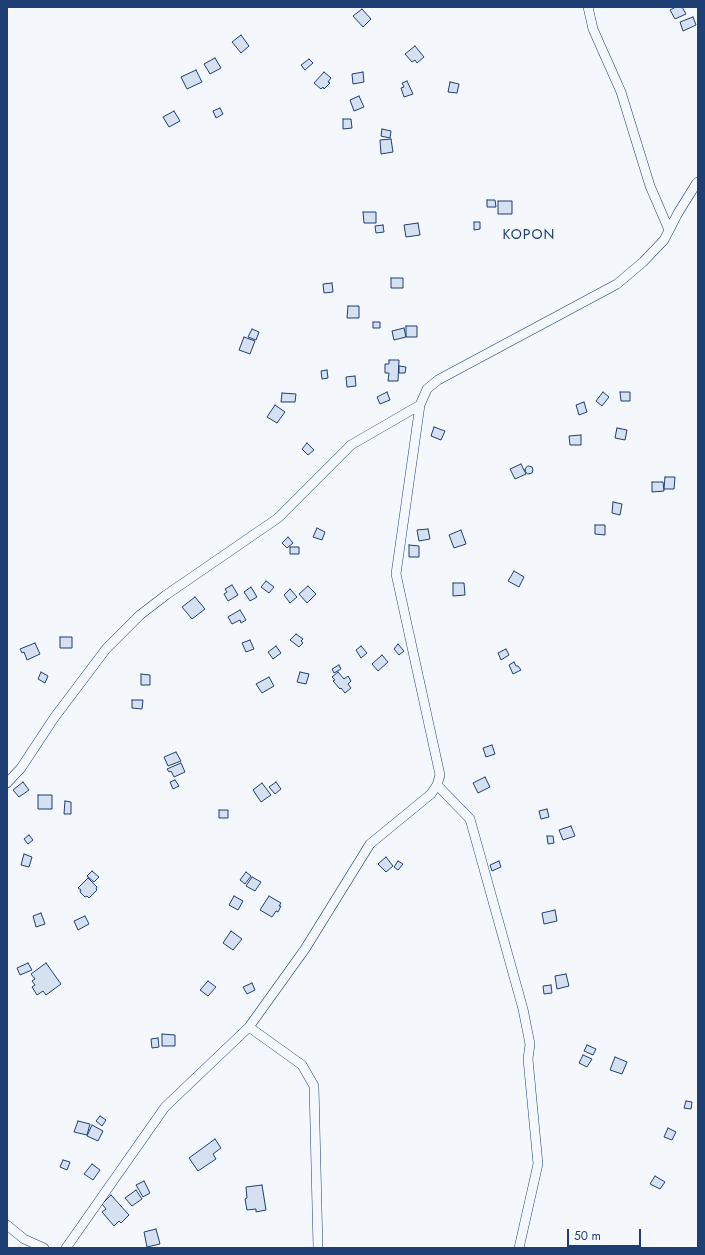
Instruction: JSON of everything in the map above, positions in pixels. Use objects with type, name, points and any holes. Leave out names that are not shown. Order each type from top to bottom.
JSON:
[{"type":"street","points":[[588,7],[593,29],[621,92],[650,186],[669,230]]},
{"type":"street","points":[[66,1248],[165,1107],[249,1027],[305,949],[370,844],[431,794],[437,785],[440,775],[396,574],[420,405],[427,389],[438,380],[617,284],[643,262],[664,240],[678,213],[698,182]]},
{"type":"street","points":[[7,783],[21,768],[54,718],[106,649],[140,616],[166,595],[278,518],[352,445],[420,405]]},
{"type":"street","points":[[437,785],[470,819],[523,1009],[530,1044],[528,1059],[538,1164],[519,1248]]},
{"type":"street","points":[[249,1027],[302,1065],[314,1086],[318,1248]]},
{"type":"street","points":[[7,1225],[24,1239],[44,1248]]},
{"type":"building","points":[[676,7],[682,7],[686,14],[675,19],[670,10]]},
{"type":"building","points":[[362,9],[371,19],[363,27],[353,16]]},
{"type":"building","points":[[693,17],[696,25],[683,31],[680,22]]},
{"type":"building","points":[[241,35],[249,46],[241,53],[232,42]]},
{"type":"building","points":[[415,46],[424,57],[417,63],[415,60],[412,62],[405,54]]},
{"type":"building","points":[[215,58],[221,68],[210,74],[204,64]]},
{"type":"building","points":[[309,59],[313,63],[305,70],[301,65]]},
{"type":"building","points":[[196,70],[202,82],[187,89],[181,77]]},
{"type":"building","points":[[324,72],[331,78],[328,82],[330,83],[324,89],[323,87],[321,89],[314,83]]},
{"type":"building","points":[[363,72],[364,82],[353,84],[352,74]]},
{"type":"building","points":[[407,81],[413,94],[404,97],[401,88],[404,87],[402,83]]},
{"type":"building","points":[[450,82],[459,84],[457,93],[448,92]]},
{"type":"building","points":[[359,96],[364,107],[354,111],[350,100]]},
{"type":"building","points":[[220,108],[223,114],[216,118],[213,111]]},
{"type":"building","points":[[174,111],[180,121],[169,127],[163,117]]},
{"type":"building","points":[[343,119],[351,119],[352,128],[343,129]]},
{"type":"building","points":[[382,129],[391,131],[390,138],[381,136]]},
{"type":"building","points":[[391,139],[393,152],[381,154],[380,140]]},
{"type":"building","points":[[487,200],[495,200],[496,207],[487,207]]},
{"type":"building","points":[[498,201],[512,201],[512,214],[498,214]]},
{"type":"building","points":[[363,212],[376,212],[376,223],[364,223]]},
{"type":"building","points":[[474,222],[480,222],[480,229],[474,230]]},
{"type":"building","points":[[418,223],[420,235],[406,237],[404,225]]},
{"type":"building","points":[[383,225],[384,232],[376,233],[375,226]]},
{"type":"building","points":[[391,278],[403,278],[403,288],[391,288]]},
{"type":"building","points":[[332,283],[333,292],[324,293],[323,284]]},
{"type":"building","points":[[348,306],[359,306],[359,318],[347,318]]},
{"type":"building","points":[[373,322],[380,322],[380,328],[373,328]]},
{"type":"building","points":[[406,326],[417,326],[417,337],[406,337]]},
{"type":"building","points":[[404,328],[406,337],[394,340],[392,331]]},
{"type":"building","points":[[252,329],[259,332],[256,340],[248,337]]},
{"type":"building","points":[[244,337],[255,341],[250,354],[239,350]]},
{"type":"building","points":[[389,360],[399,360],[398,381],[388,381],[389,373],[385,373],[385,364],[389,364]]},
{"type":"building","points":[[399,366],[406,367],[405,373],[399,373]]},
{"type":"building","points":[[327,370],[328,378],[322,379],[321,371]]},
{"type":"building","points":[[355,376],[356,386],[347,387],[346,377]]},
{"type":"building","points":[[387,392],[390,400],[380,404],[377,397]]},
{"type":"building","points":[[603,392],[609,397],[602,406],[596,401]]},
{"type":"building","points":[[620,392],[630,392],[630,401],[621,401]]},
{"type":"building","points":[[282,393],[296,394],[295,402],[281,402]]},
{"type":"building","points":[[584,402],[587,412],[579,415],[576,405]]},
{"type":"building","points":[[275,405],[285,412],[277,423],[267,417]]},
{"type":"building","points":[[434,427],[445,431],[441,440],[431,436]]},
{"type":"building","points":[[617,428],[627,430],[625,440],[615,438]]},
{"type":"building","points":[[581,435],[581,445],[570,445],[569,436]]},
{"type":"building","points":[[307,443],[314,450],[308,455],[302,449]]},
{"type":"building","points":[[521,464],[526,474],[515,479],[510,469]]},
{"type":"building","points":[[527,466],[531,466],[533,470],[531,474],[527,474],[525,472],[525,468]]},
{"type":"building","points":[[665,477],[675,477],[674,489],[664,489]]},
{"type":"building","points":[[652,482],[663,482],[664,491],[652,492]]},
{"type":"building","points":[[613,502],[622,504],[620,515],[612,513]]},
{"type":"building","points":[[595,525],[605,525],[605,535],[595,534]]},
{"type":"building","points":[[317,528],[325,532],[322,540],[313,537]]},
{"type":"building","points":[[428,529],[430,539],[419,541],[417,530]]},
{"type":"building","points":[[461,530],[466,544],[454,548],[449,535]]},
{"type":"building","points":[[288,537],[293,543],[287,548],[282,543]]},
{"type":"building","points":[[409,545],[419,546],[419,557],[409,557]]},
{"type":"building","points":[[290,547],[299,547],[299,554],[290,554]]},
{"type":"building","points":[[514,571],[524,577],[519,587],[508,581]]},
{"type":"building","points":[[266,581],[274,587],[269,593],[261,587]]},
{"type":"building","points":[[453,583],[464,583],[465,595],[453,596]]},
{"type":"building","points":[[232,585],[238,595],[228,601],[224,594],[227,592],[225,589]]},
{"type":"building","points":[[308,586],[316,594],[307,603],[299,594]]},
{"type":"building","points":[[251,587],[257,597],[250,601],[244,592]]},
{"type":"building","points":[[290,589],[297,597],[290,603],[284,595]]},
{"type":"building","points":[[195,597],[205,609],[192,619],[182,607]]},
{"type":"building","points":[[240,610],[246,620],[241,623],[240,620],[232,624],[228,617]]},
{"type":"building","points":[[296,634],[303,639],[301,641],[303,643],[299,647],[290,640]]},
{"type":"building","points":[[60,637],[72,637],[72,648],[60,648]]},
{"type":"building","points":[[250,640],[254,649],[246,652],[242,643]]},
{"type":"building","points":[[35,643],[40,654],[27,660],[24,652],[22,653],[20,649]]},
{"type":"building","points":[[398,644],[404,651],[399,655],[394,649]]},
{"type":"building","points":[[276,646],[281,653],[273,659],[268,652]]},
{"type":"building","points":[[361,646],[367,653],[361,658],[356,650]]},
{"type":"building","points":[[506,649],[509,655],[501,660],[498,653]]},
{"type":"building","points":[[382,655],[388,662],[378,671],[372,664]]},
{"type":"building","points":[[514,662],[521,670],[513,674],[509,665]]},
{"type":"building","points":[[339,665],[341,669],[334,673],[332,669]]},
{"type":"building","points":[[41,672],[48,676],[45,683],[38,679]]},
{"type":"building","points":[[300,672],[309,674],[306,684],[297,682]]},
{"type":"building","points":[[338,672],[344,679],[348,676],[351,681],[348,684],[351,688],[345,693],[333,681],[335,680],[332,677]]},
{"type":"building","points":[[141,674],[150,675],[150,685],[141,685]]},
{"type":"building","points":[[269,677],[274,686],[262,693],[256,684]]},
{"type":"building","points":[[132,700],[143,700],[142,709],[132,708]]},
{"type":"building","points":[[492,745],[495,754],[486,757],[483,748]]},
{"type":"building","points":[[176,752],[181,761],[168,766],[164,757]]},
{"type":"building","points":[[181,763],[185,772],[174,777],[171,771],[169,772],[167,769]]},
{"type":"building","points":[[485,777],[490,787],[478,793],[473,783]]},
{"type":"building","points":[[175,780],[179,786],[173,789],[170,782]]},
{"type":"building","points":[[23,782],[29,790],[19,797],[13,790]]},
{"type":"building","points":[[276,782],[281,789],[275,794],[269,787]]},
{"type":"building","points":[[262,783],[271,795],[261,802],[253,790]]},
{"type":"building","points":[[38,795],[52,795],[52,809],[38,809]]},
{"type":"building","points":[[65,801],[71,802],[71,814],[64,814]]},
{"type":"building","points":[[547,809],[549,817],[541,819],[539,811]]},
{"type":"building","points":[[219,810],[228,810],[228,818],[219,818]]},
{"type":"building","points":[[571,826],[575,836],[563,840],[559,830]]},
{"type":"building","points":[[29,835],[33,840],[28,844],[24,839]]},
{"type":"building","points":[[547,836],[553,836],[554,843],[548,844]]},
{"type":"building","points":[[24,854],[32,857],[29,867],[21,865]]},
{"type":"building","points":[[386,857],[393,866],[386,872],[378,864]]},
{"type":"building","points":[[398,861],[403,864],[398,870],[394,867]]},
{"type":"building","points":[[499,861],[501,867],[492,871],[490,865]]},
{"type":"building","points":[[92,871],[99,877],[94,882],[87,876]]},
{"type":"building","points":[[246,872],[251,876],[245,884],[240,880]]},
{"type":"building","points":[[252,877],[261,882],[255,891],[246,886]]},
{"type":"building","points":[[88,878],[97,887],[97,890],[89,898],[87,896],[85,897],[78,888]]},
{"type":"building","points":[[234,896],[243,901],[238,910],[229,905]]},
{"type":"building","points":[[269,896],[281,903],[278,912],[276,911],[272,917],[260,910]]},
{"type":"building","points":[[555,910],[557,921],[544,924],[542,913]]},
{"type":"building","points":[[41,913],[45,924],[36,927],[33,916]]},
{"type":"building","points":[[85,916],[89,924],[78,930],[74,921]]},
{"type":"building","points":[[231,931],[242,939],[233,950],[223,943]]},
{"type":"building","points":[[28,963],[32,970],[20,975],[17,968]]},
{"type":"building","points":[[46,963],[61,984],[46,995],[43,991],[37,995],[32,987],[35,985],[32,981],[35,979],[31,974]]},
{"type":"building","points":[[566,974],[569,986],[557,989],[555,976]]},
{"type":"building","points":[[208,981],[216,987],[208,996],[200,990]]},
{"type":"building","points":[[252,983],[255,990],[247,994],[243,987]]},
{"type":"building","points":[[551,985],[552,993],[544,994],[543,986]]},
{"type":"building","points":[[162,1034],[175,1035],[175,1046],[162,1046]]},
{"type":"building","points":[[158,1038],[159,1047],[152,1048],[151,1039]]},
{"type":"building","points":[[587,1045],[596,1049],[593,1055],[584,1051]]},
{"type":"building","points":[[583,1055],[592,1059],[587,1067],[579,1063]]},
{"type":"building","points":[[615,1057],[627,1062],[622,1074],[610,1070]]},
{"type":"building","points":[[686,1101],[692,1102],[691,1109],[684,1108]]},
{"type":"building","points":[[100,1116],[106,1120],[102,1126],[96,1121]]},
{"type":"building","points":[[78,1121],[90,1124],[87,1135],[74,1132]]},
{"type":"building","points":[[92,1125],[103,1131],[98,1141],[87,1136]]},
{"type":"building","points":[[668,1128],[676,1132],[672,1140],[664,1137]]},
{"type":"building","points":[[215,1139],[221,1148],[213,1154],[216,1159],[198,1171],[189,1158]]},
{"type":"building","points":[[63,1160],[70,1162],[67,1170],[60,1167]]},
{"type":"building","points":[[92,1164],[100,1170],[93,1180],[84,1174]]},
{"type":"building","points":[[655,1176],[665,1182],[660,1189],[650,1184]]},
{"type":"building","points":[[144,1181],[150,1193],[143,1197],[136,1185]]},
{"type":"building","points":[[262,1185],[266,1210],[256,1212],[256,1209],[247,1210],[245,1199],[247,1198],[246,1187]]},
{"type":"building","points":[[136,1190],[142,1199],[132,1206],[125,1198]]},
{"type":"building","points":[[111,1195],[129,1215],[121,1223],[119,1221],[114,1226],[102,1212],[106,1209],[102,1204]]},
{"type":"building","points":[[156,1229],[160,1244],[147,1247],[144,1232]]},
{"type":"district","name":"KOPON","points":[[529,236]]}]
